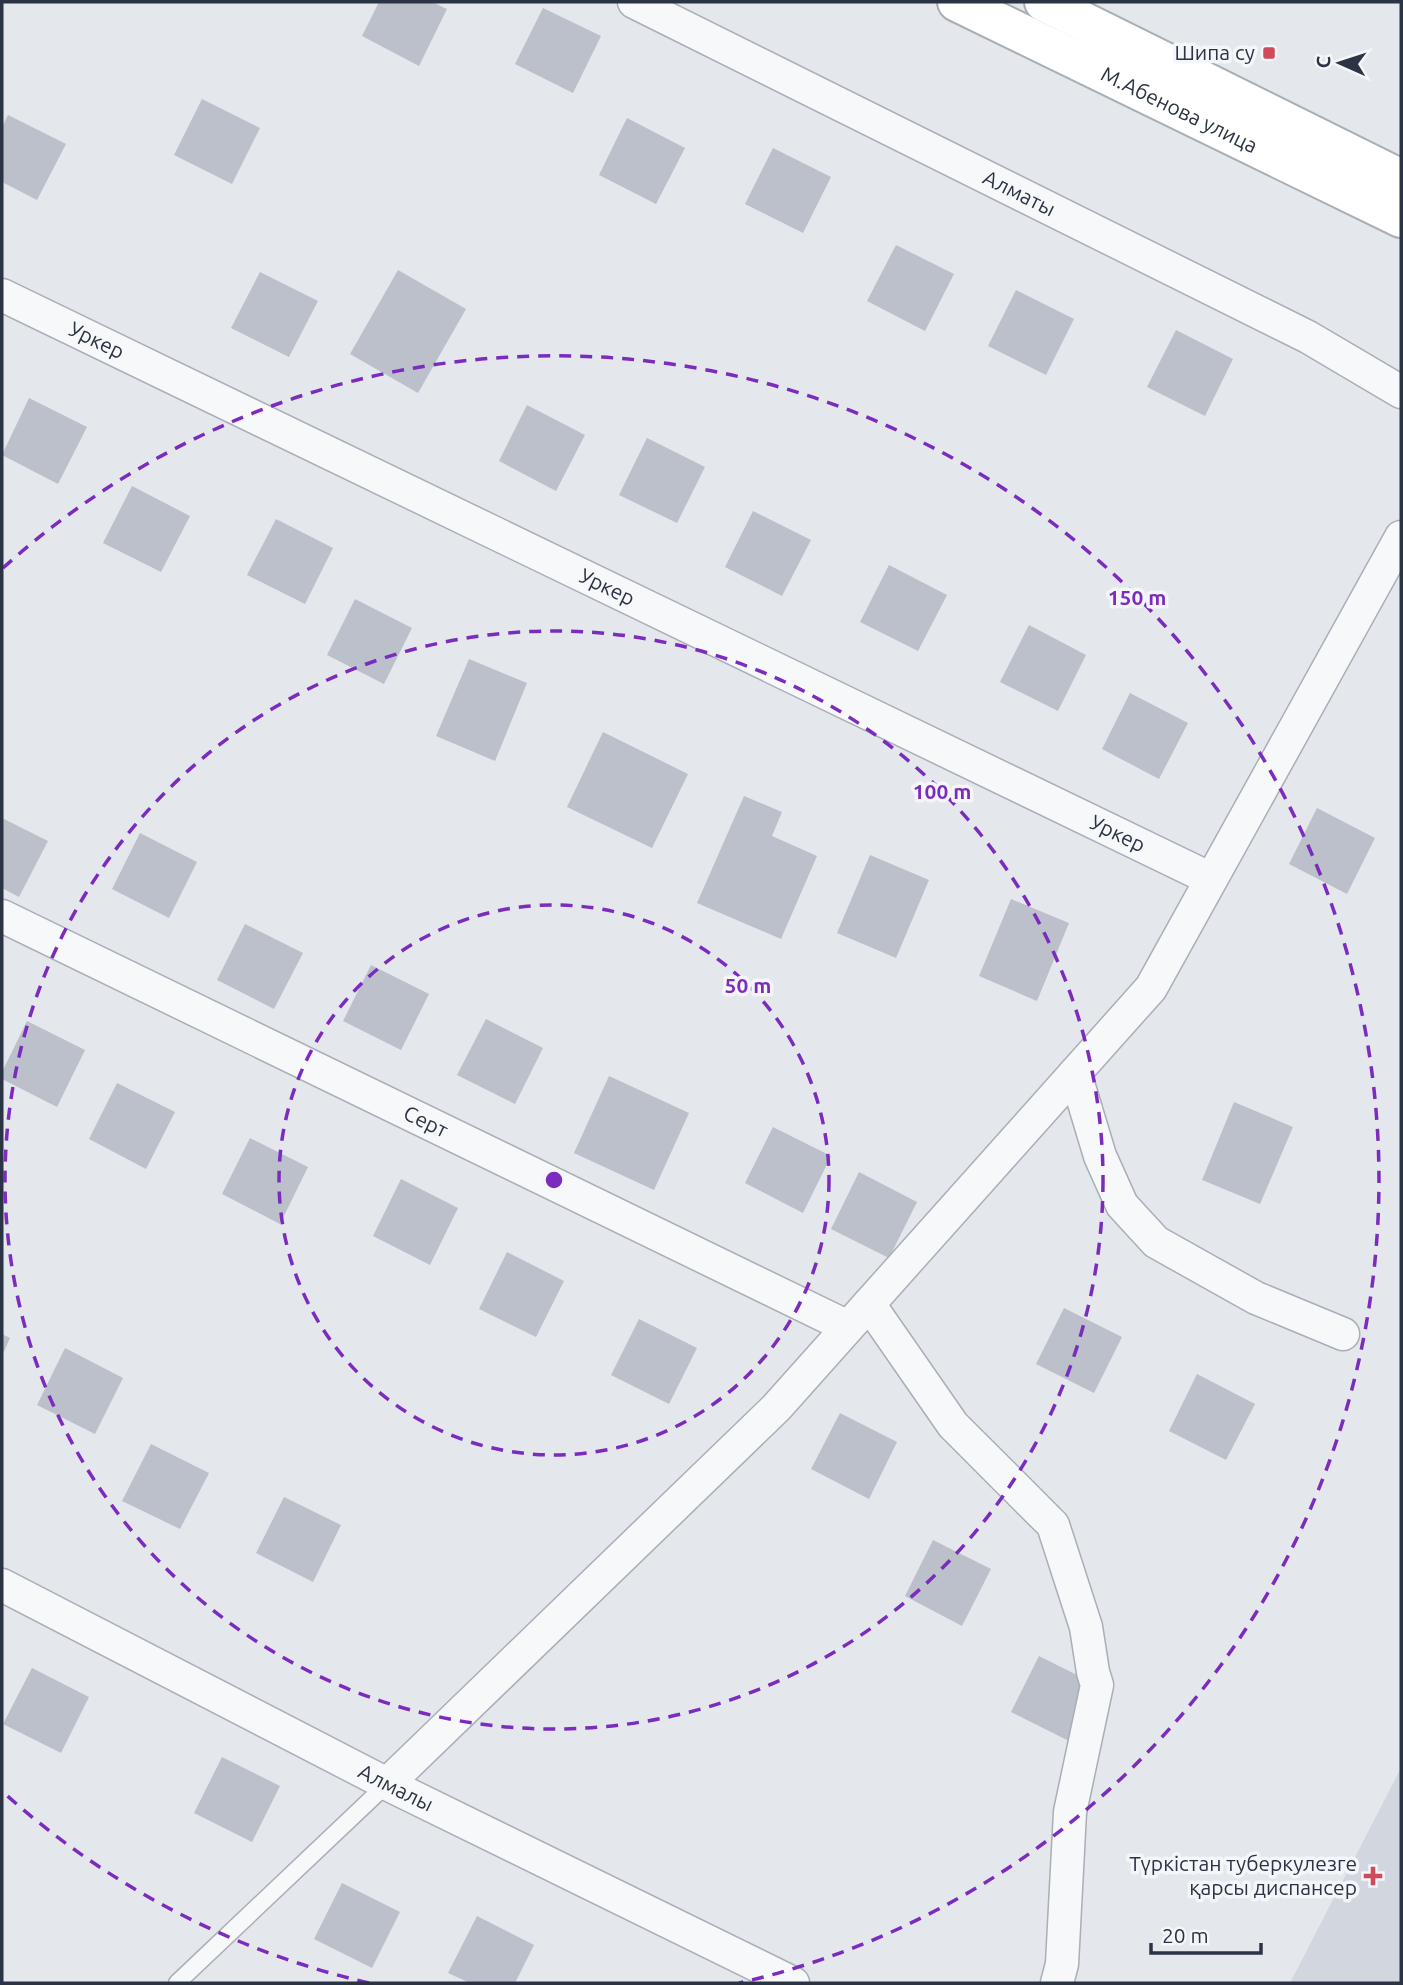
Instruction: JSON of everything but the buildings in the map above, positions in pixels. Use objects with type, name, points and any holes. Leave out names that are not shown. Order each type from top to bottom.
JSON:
[{"type":"main road","name":"М.Абенова улица","points":[[957,2],[1401,218]]},
{"type":"main road","name":"М.Абенова улица","points":[[1044,2],[1401,179]]},
{"type":"street","name":"Алматы","points":[[634,2],[1308,337],[1401,392]]},
{"type":"street","name":"Уркер","points":[[2,295],[1211,879]]},
{"type":"street","points":[[387,1784],[776,1408],[1151,988],[1401,537]]},
{"type":"street","name":"Серт","points":[[2,916],[858,1315]]},
{"type":"street","points":[[1075,1073],[1101,1156],[1122,1205],[1156,1242],[1256,1297],[1343,1334]]},
{"type":"street","points":[[858,1315],[953,1425],[1053,1525],[1086,1627],[1097,1685],[1070,1812],[1062,1964],[1057,1983]]},
{"type":"street","name":"Алмалы","points":[[2,1585],[387,1784],[793,1983]]},
{"type":"lane","points":[[177,1983],[387,1784]]},
{"type":"shaded area","name":"Түркістан туберкулезге қарсы диспансер","points":[[1401,1768],[1401,1983],[1290,1983]]},
{"type":"place","name":"Шипа су","points":[[1269,53]]},
{"type":"place","name":"Түркістан туберкулезге қарсы диспансер","points":[[1373,1876]]}]
